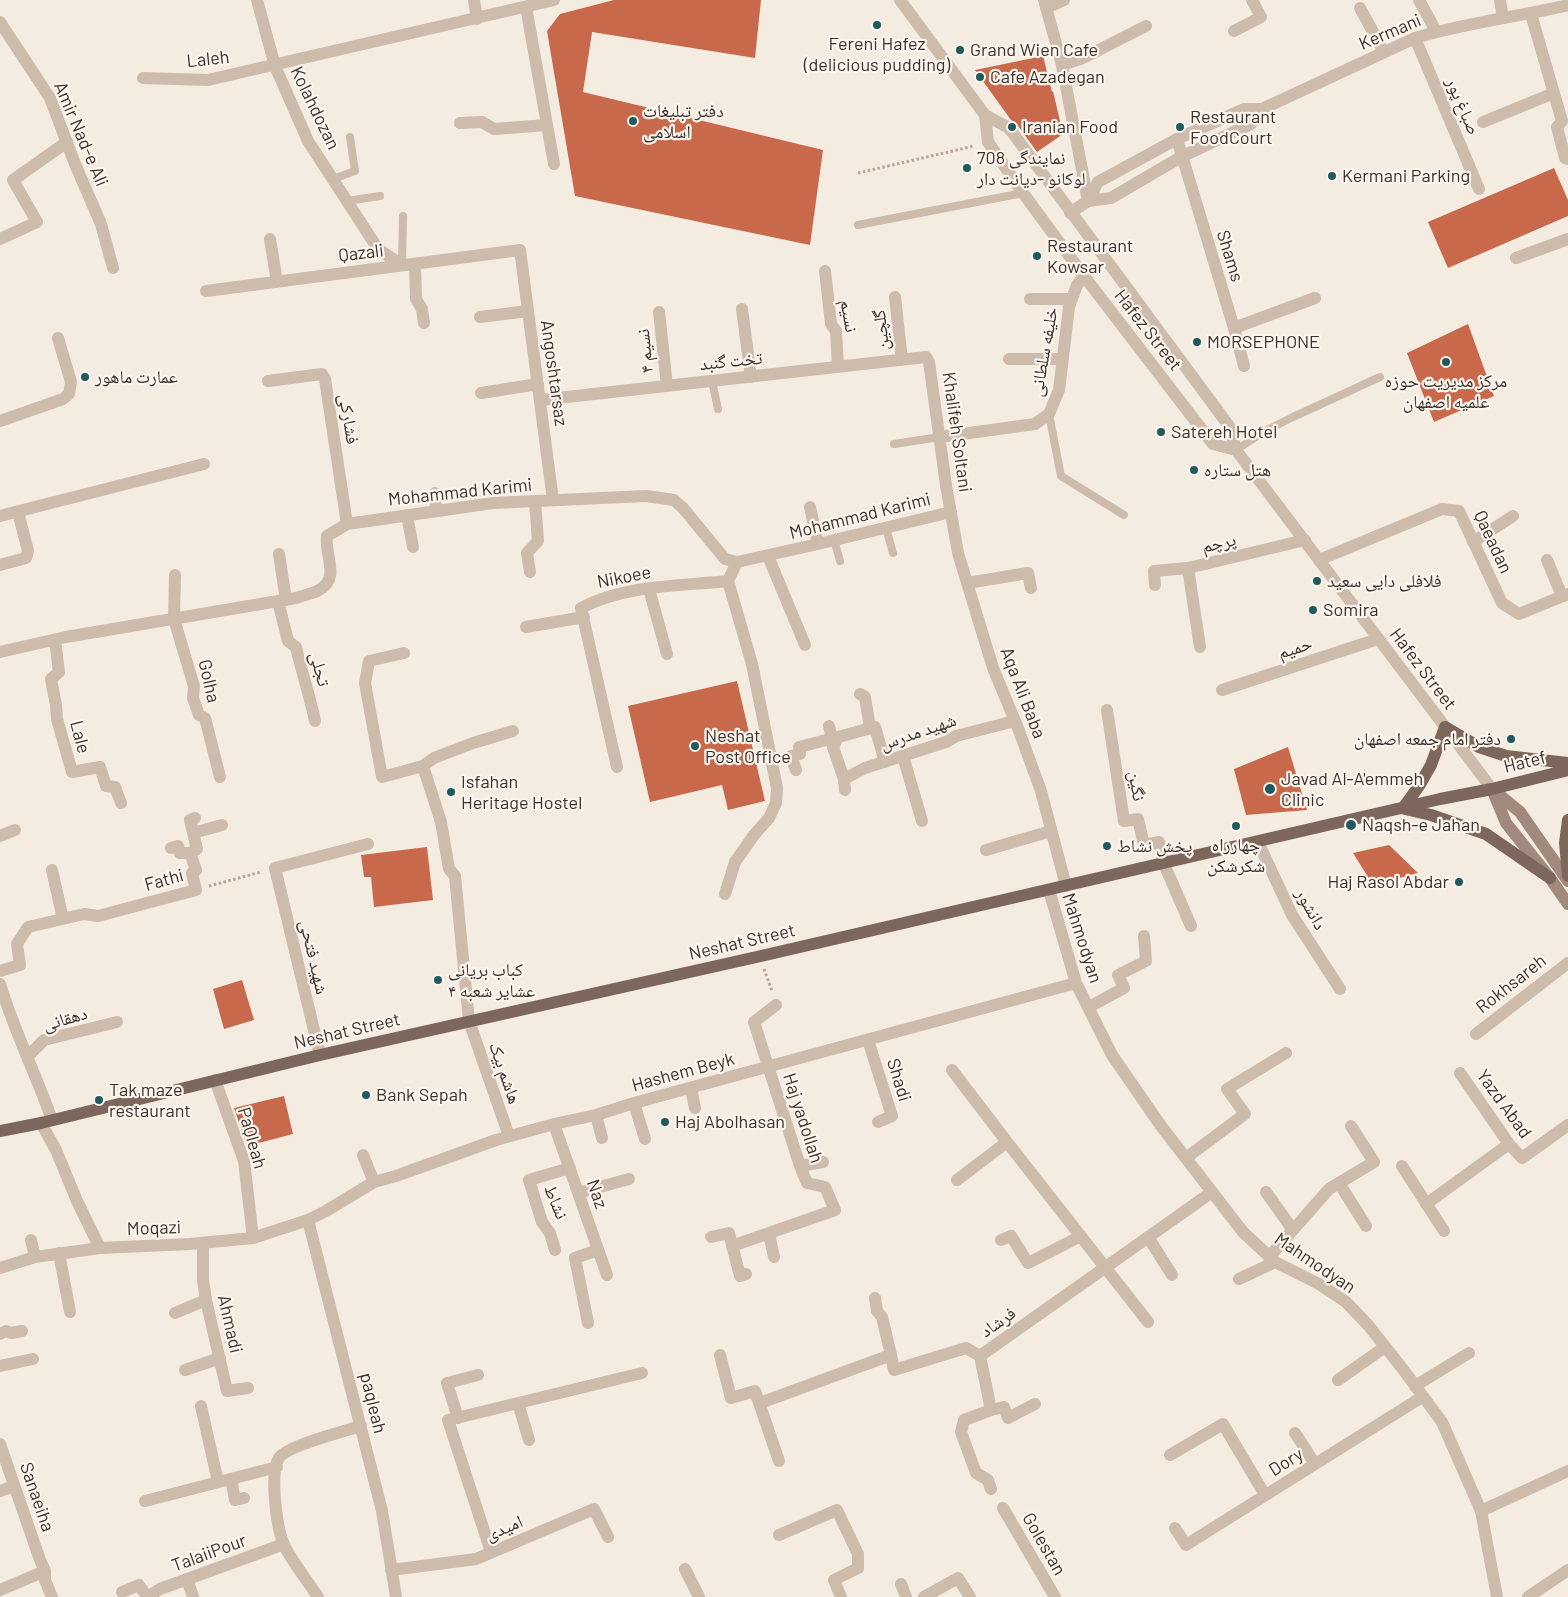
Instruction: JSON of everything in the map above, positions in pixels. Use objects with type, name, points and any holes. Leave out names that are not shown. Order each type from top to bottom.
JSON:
[{"type":"main road","points":[[1550,878],[1486,834],[1431,815],[1403,808],[1419,786],[1431,764],[1445,727],[1479,747],[1506,756],[1568,763]]},
{"type":"main road","name":"Hatef","points":[[1492,789],[1568,770]]},
{"type":"main road","points":[[1492,789],[1506,823],[1550,878],[1568,904]]},
{"type":"main road","points":[[1492,789],[1520,812],[1568,881]]},
{"type":"main road","name":"Neshat Street","points":[[0,1131],[46,1122],[320,1055],[1492,789]]},
{"type":"main road","points":[[1568,820],[1565,843],[1568,876]]},
{"type":"street","name":"Kolahdozan","points":[[257,0],[275,66],[308,141],[378,249],[402,266]]},
{"type":"street","points":[[474,0],[477,19]]},
{"type":"street","name":"Laleh","points":[[143,78],[208,80],[554,0]]},
{"type":"street","name":"Hafez Street","points":[[900,0],[985,116],[1009,128],[1070,213],[1230,426],[1236,450],[1492,789]]},
{"type":"street","points":[[1064,0],[1045,4],[1062,65],[1088,201],[1070,213]]},
{"type":"street","points":[[1234,31],[1261,17],[1252,0]]},
{"type":"street","points":[[1419,0],[1436,32]]},
{"type":"street","points":[[1500,0],[1504,18]]},
{"type":"street","name":"Kermani","points":[[1088,201],[1098,182],[1177,139],[1244,109],[1262,109],[1415,38],[1568,5]]},
{"type":"street","points":[[526,7],[554,164]]},
{"type":"street","points":[[1360,8],[1384,52]]},
{"type":"street","points":[[1531,14],[1562,121],[1557,127],[1565,158],[1568,159]]},
{"type":"street","name":"Amir Nad-e Ali","points":[[0,22],[50,98],[101,224],[112,268]]},
{"type":"street","points":[[1062,65],[1083,58],[1146,26]]},
{"type":"street","name":"صباغ پور","points":[[1415,38],[1479,189]]},
{"type":"street","points":[[1483,122],[1554,93]]},
{"type":"street","name":"Kermani","points":[[1088,201],[1111,198],[1181,157],[1251,124],[1262,109]]},
{"type":"street","name":"Hafez Street","points":[[985,116],[988,142],[1084,276],[1213,444],[1236,450]]},
{"type":"street","points":[[460,123],[482,122],[494,129],[547,125]]},
{"type":"street","name":"Shams","points":[[1177,139],[1244,366]]},
{"type":"street","points":[[0,239],[36,222],[13,180],[67,142]]},
{"type":"street","points":[[270,239],[277,282]]},
{"type":"street","points":[[1516,258],[1568,239]]},
{"type":"street","name":"Qazali","points":[[206,291],[520,250]]},
{"type":"street","name":"Angoshtarsaz","points":[[520,250],[553,500]]},
{"type":"street","points":[[415,264],[416,299],[422,309],[424,323]]},
{"type":"street","name":"نسیم","points":[[825,271],[831,324],[836,332],[838,367]]},
{"type":"street","name":"خلیفه سلطانی","points":[[940,437],[1035,424],[1049,414],[1058,390],[1069,307],[1077,285],[1084,276]]},
{"type":"street","name":"گلچین","points":[[896,297],[902,360]]},
{"type":"street","points":[[1234,328],[1315,298]]},
{"type":"street","points":[[1030,300],[1072,299]]},
{"type":"street","points":[[742,309],[751,377]]},
{"type":"street","points":[[480,317],[528,311]]},
{"type":"street","name":"نسیم ۴","points":[[659,312],[667,386]]},
{"type":"street","points":[[0,421],[63,399],[70,394],[71,382],[58,338]]},
{"type":"street","name":"تخت گنبد","points":[[540,400],[926,357]]},
{"type":"street","name":"Khalifeh Soltani","points":[[926,357],[929,362],[951,512]]},
{"type":"street","points":[[1009,358],[1062,360]]},
{"type":"street","name":"فشارکی","points":[[268,381],[322,374],[325,379],[347,524]]},
{"type":"street","points":[[481,393],[538,384]]},
{"type":"street","points":[[0,516],[204,464]]},
{"type":"street","points":[[435,493],[436,512]]},
{"type":"street","name":"Mohammad Karimi","points":[[0,652],[55,640],[282,600],[319,590],[327,583],[332,574],[326,545],[327,536],[347,524],[407,514],[436,512],[493,503],[646,496],[674,500],[683,508],[725,559],[737,562],[951,512]]},
{"type":"street","points":[[530,572],[527,553],[538,542],[535,501]]},
{"type":"street","points":[[810,507],[818,544]]},
{"type":"street","name":"Qaeadan","points":[[1319,560],[1442,509],[1459,511],[1502,603],[1519,614],[1565,595]]},
{"type":"street","points":[[0,565],[26,558],[28,551],[18,512]]},
{"type":"street","name":"Aqa Ali Baba","points":[[951,512],[958,553],[994,668],[1041,791],[1066,886]]},
{"type":"street","points":[[407,514],[413,546]]},
{"type":"street","points":[[1473,542],[1513,516]]},
{"type":"street","name":"پرچم","points":[[1155,585],[1154,571],[1188,568],[1305,540]]},
{"type":"street","name":"تجلی","points":[[278,554],[288,641],[296,647],[315,721]]},
{"type":"street","points":[[768,556],[805,645]]},
{"type":"street","points":[[1547,560],[1565,595]]},
{"type":"street","points":[[725,894],[735,862],[769,818],[776,804],[777,788],[752,664],[728,581],[737,562]]},
{"type":"street","points":[[1188,568],[1200,647]]},
{"type":"street","points":[[968,583],[1028,574],[1031,588]]},
{"type":"street","name":"Golha","points":[[175,575],[174,619],[194,686],[193,698],[199,715],[205,718],[220,777]]},
{"type":"street","name":"Nikoee","points":[[526,627],[582,612],[594,600],[612,594],[634,590],[728,581]]},
{"type":"street","points":[[648,589],[667,654]]},
{"type":"street","points":[[582,612],[617,767]]},
{"type":"street","name":"حمیم","points":[[1222,690],[1378,639]]},
{"type":"street","name":"Lale","points":[[55,640],[59,672],[51,680],[57,719],[72,772],[100,767],[106,786],[115,787],[121,803]]},
{"type":"street","points":[[404,653],[370,660],[365,683],[382,777],[423,766],[434,758],[512,731]]},
{"type":"street","points":[[860,694],[865,697],[870,728]]},
{"type":"street","name":"نگین","points":[[1108,710],[1124,821],[1138,818],[1144,844],[1159,842],[1164,864]]},
{"type":"street","name":"شهید مدرس","points":[[835,738],[833,747],[845,785],[865,768],[946,742],[956,736],[1015,720]]},
{"type":"street","points":[[830,726],[835,738]]},
{"type":"street","points":[[796,770],[791,756],[800,754],[799,747],[876,727],[885,762]]},
{"type":"street","points":[[903,756],[922,821]]},
{"type":"street","name":"هاشم بیک","points":[[423,766],[441,822],[449,869],[455,876],[469,1021],[509,1136]]},
{"type":"street","points":[[171,848],[178,846],[180,853],[190,852],[197,848],[190,820],[195,818]]},
{"type":"street","points":[[193,833],[222,825]]},
{"type":"street","points":[[0,836],[15,830]]},
{"type":"street","points":[[986,850],[1051,831]]},
{"type":"street","name":"دانشور","points":[[1258,842],[1292,915],[1340,989]]},
{"type":"street","points":[[275,868],[368,844]]},
{"type":"street","points":[[190,852],[196,870],[192,873],[196,890]]},
{"type":"street","points":[[1164,864],[1191,926]]},
{"type":"street","name":"شهید فتحی","points":[[275,868],[320,1055]]},
{"type":"street","points":[[52,870],[64,919]]},
{"type":"street","name":"Fathi","points":[[0,971],[20,965],[17,944],[28,927],[84,914],[98,916],[196,890]]},
{"type":"street","name":"Mahmodyan","points":[[1049,890],[1076,983],[1112,1055],[1161,1126],[1243,1232],[1272,1259],[1319,1284],[1346,1302],[1386,1347],[1442,1422],[1481,1510],[1497,1597]]},
{"type":"street","points":[[1089,1008],[1124,988],[1118,975],[1146,961],[1144,936]]},
{"type":"street","name":"Rokhsareh","points":[[1476,1034],[1568,962]]},
{"type":"street","name":"Hashem Beyk","points":[[308,1220],[374,1182],[509,1136],[596,1115],[1076,983]]},
{"type":"street","points":[[0,984],[11,1019],[28,1057],[46,1122],[56,1150],[77,1201],[100,1248]]},
{"type":"street","name":"Haj yadollah","points":[[732,1246],[835,1210],[826,1187],[807,1183],[754,1022],[776,1005]]},
{"type":"street","name":"دهقانی","points":[[28,1057],[44,1040],[118,1022]]},
{"type":"street","name":"Shadi","points":[[868,1040],[892,1116],[878,1122]]},
{"type":"street","points":[[1186,1158],[1245,1114],[1227,1089],[1286,1053]]},
{"type":"street","points":[[952,1070],[1148,1322]]},
{"type":"street","name":"Yazd Abad","points":[[1460,1073],[1509,1144],[1522,1158],[1568,1125]]},
{"type":"street","name":"PaQleah","points":[[215,1080],[244,1161],[253,1238]]},
{"type":"street","points":[[691,1088],[695,1108]]},
{"type":"street","points":[[634,1103],[645,1139]]},
{"type":"street","points":[[596,1115],[602,1138]]},
{"type":"street","name":"Naz","points":[[554,1124],[607,1275]]},
{"type":"street","points":[[1239,1278],[1272,1259],[1293,1230],[1329,1189],[1374,1162],[1352,1126]]},
{"type":"street","points":[[956,1180],[1007,1142]]},
{"type":"street","points":[[1426,1204],[1509,1144]]},
{"type":"street","points":[[363,1155],[374,1182]]},
{"type":"street","points":[[800,1166],[823,1162]]},
{"type":"street","points":[[1402,1166],[1444,1231]]},
{"type":"street","name":"نشاط","points":[[555,1250],[550,1233],[542,1222],[528,1180],[570,1168]]},
{"type":"street","points":[[578,1193],[629,1179]]},
{"type":"street","points":[[1339,1183],[1366,1226]]},
{"type":"street","name":"فرشاد","points":[[891,1355],[894,1370],[966,1348],[980,1356],[1212,1192]]},
{"type":"street","points":[[1266,1192],[1293,1230]]},
{"type":"street","name":"Moqazi","points":[[0,1268],[36,1257],[100,1248],[253,1238],[308,1220]]},
{"type":"street","name":"paqleah","points":[[308,1220],[382,1511],[396,1597]]},
{"type":"street","points":[[711,1237],[729,1233],[740,1276],[746,1274]]},
{"type":"street","points":[[768,1234],[774,1257]]},
{"type":"street","points":[[1001,1240],[1011,1236],[1028,1263],[1081,1236]]},
{"type":"street","points":[[1148,1237],[1172,1275]]},
{"type":"street","points":[[32,1240],[36,1257]]},
{"type":"street","name":"Ahmadi","points":[[203,1242],[202,1280],[227,1391],[248,1388]]},
{"type":"street","points":[[588,1323],[575,1258],[598,1250]]},
{"type":"street","points":[[60,1253],[70,1312]]},
{"type":"street","points":[[760,1403],[891,1355],[875,1298]]},
{"type":"street","points":[[175,1314],[206,1300]]},
{"type":"street","points":[[0,1334],[6,1331],[11,1333],[22,1330]]},
{"type":"street","points":[[1338,1380],[1386,1347]]},
{"type":"street","points":[[1415,1386],[1469,1353]]},
{"type":"street","points":[[720,1356],[731,1398],[755,1391],[779,1461]]},
{"type":"street","points":[[980,1356],[991,1410]]},
{"type":"street","points":[[185,1370],[220,1358]]},
{"type":"street","points":[[0,1366],[33,1359]]},
{"type":"street","points":[[491,1552],[448,1420],[642,1372]]},
{"type":"street","points":[[458,1418],[447,1383],[478,1375]]},
{"type":"street","name":"Dory","points":[[1175,1528],[1186,1545],[1422,1397]]},
{"type":"street","points":[[518,1403],[529,1440]]},
{"type":"street","points":[[991,1489],[988,1480],[976,1473],[961,1432],[964,1420],[1004,1407],[1008,1418],[1035,1404]]},
{"type":"street","points":[[201,1406],[218,1482]]},
{"type":"street","points":[[1170,1455],[1223,1424],[1266,1495]]},
{"type":"street","points":[[318,1597],[284,1544],[278,1524],[273,1480],[279,1458],[290,1449],[361,1426]]},
{"type":"street","points":[[1295,1433],[1315,1464]]},
{"type":"street","name":"Sanaeiha","points":[[0,1444],[43,1565],[45,1580],[52,1597]]},
{"type":"street","points":[[146,1501],[277,1467]]},
{"type":"street","points":[[1481,1510],[1568,1471]]},
{"type":"street","points":[[231,1479],[235,1500],[244,1498]]},
{"type":"street","points":[[0,1491],[14,1486]]},
{"type":"street","name":"Golestan","points":[[1003,1508],[1055,1597]]},
{"type":"street","name":"امیدی","points":[[391,1570],[476,1558],[594,1509],[608,1538]]},
{"type":"street","points":[[779,1535],[837,1510],[858,1554],[858,1568],[834,1580],[841,1597]]},
{"type":"street","name":"TalaiiPour","points":[[147,1597],[160,1589],[284,1544]]},
{"type":"street","points":[[0,1590],[43,1565]]},
{"type":"street","points":[[685,1570],[699,1597]]},
{"type":"street","points":[[1528,1597],[1568,1570]]},
{"type":"street","points":[[924,1597],[958,1578],[970,1597]]},
{"type":"street","points":[[187,1579],[193,1597]]},
{"type":"street","points":[[901,1584],[906,1597]]},
{"type":"street","points":[[122,1592],[139,1585],[147,1597]]},
{"type":"lane","points":[[333,179],[355,171],[350,137]]},
{"type":"lane","points":[[858,225],[1023,193]]},
{"type":"lane","points":[[347,201],[380,196]]},
{"type":"lane","points":[[402,266],[403,216]]},
{"type":"lane","points":[[1236,450],[1265,431],[1380,377]]},
{"type":"lane","points":[[712,381],[718,409]]},
{"type":"lane","points":[[1049,414],[1061,476],[1124,515]]},
{"type":"lane","points":[[894,444],[940,437]]},
{"type":"lane","points":[[886,528],[893,553]]},
{"type":"lane","points":[[834,540],[840,561]]},
{"type":"path","points":[[858,173],[988,142]]},
{"type":"path","name":"Fathi","points":[[196,890],[275,868]]},
{"type":"path","points":[[760,956],[776,1005]]},
{"type":"building","name":"دفتر تبلیغات اسلامی","points":[[614,0],[761,0],[755,58],[592,32],[583,92],[823,150],[810,245],[575,196],[547,31],[560,14]]},
{"type":"building","points":[[1043,56],[1063,134],[1037,152],[975,70]]},
{"type":"building","points":[[1554,168],[1568,200],[1568,216],[1448,268],[1428,222]]},
{"type":"building","points":[[1468,324],[1494,396],[1434,422],[1407,353]]},
{"type":"building","name":"Neshat Post Office","points":[[737,681],[765,801],[728,810],[722,785],[650,802],[628,706]]},
{"type":"building","name":"Javad Al-A'emmeh Clinic","points":[[1288,747],[1307,810],[1246,815],[1234,769]]},
{"type":"building","points":[[1389,845],[1418,873],[1373,885],[1353,853]]},
{"type":"building","points":[[427,847],[433,900],[374,907],[371,877],[364,877],[361,855]]},
{"type":"building","points":[[242,980],[254,1020],[224,1029],[213,989]]},
{"type":"building","points":[[284,1096],[293,1134],[247,1146],[234,1108]]},
{"type":"place","name":"Fereni Hafez (delicious pudding)","points":[[877,25]]},
{"type":"place","name":"Grand Wien Cafe","points":[[960,50]]},
{"type":"place","name":"Cafe Azadegan","points":[[980,77]]},
{"type":"place","name":"دفتر تبلیغات اسلامی","points":[[633,121]]},
{"type":"place","name":"Iranian Food","points":[[1012,127]]},
{"type":"place","name":"Restaurant FoodCourt","points":[[1180,127]]},
{"type":"place","name":"نمایندگی 708 لوکانو -دیانت دار","points":[[967,168]]},
{"type":"place","name":"Kermani Parking","points":[[1332,176]]},
{"type":"place","name":"Restaurant Kowsar","points":[[1037,256]]},
{"type":"place","name":"MORSEPHONE","points":[[1197,342]]},
{"type":"place","name":"مرکز مدیریت حوزه علمیه اصفهان","points":[[1446,362]]},
{"type":"place","name":"عمارت ماهور","points":[[85,377]]},
{"type":"place","name":"Satereh Hotel","points":[[1161,432]]},
{"type":"place","name":"هتل ستاره","points":[[1194,470]]},
{"type":"place","name":"فلافلی دایی سعید","points":[[1317,581]]},
{"type":"place","name":"Somira","points":[[1313,610]]},
{"type":"place","name":"دفتر امام جمعه اصفهان","points":[[1511,739]]},
{"type":"place","name":"Neshat Post Office","points":[[695,746]]},
{"type":"place","name":"Javad Al-A'emmeh Clinic","points":[[1270,789]]},
{"type":"place","name":"Isfahan Heritage Hostel","points":[[451,792]]},
{"type":"place","name":"Naqsh-e Jahan","points":[[1351,825]]},
{"type":"place","name":"چهارراه شکرشکن","points":[[1236,826]]},
{"type":"place","name":"پخش نشاط","points":[[1107,846]]},
{"type":"place","name":"Haj Rasol Abdar","points":[[1459,882]]},
{"type":"place","name":"کباب بریانی عشایر شعبه ۴","points":[[438,980]]},
{"type":"place","name":"Bank Sepah","points":[[366,1095]]},
{"type":"place","name":"Tak maze restaurant","points":[[99,1100]]},
{"type":"place","name":"Haj Abolhasan","points":[[665,1122]]}]
